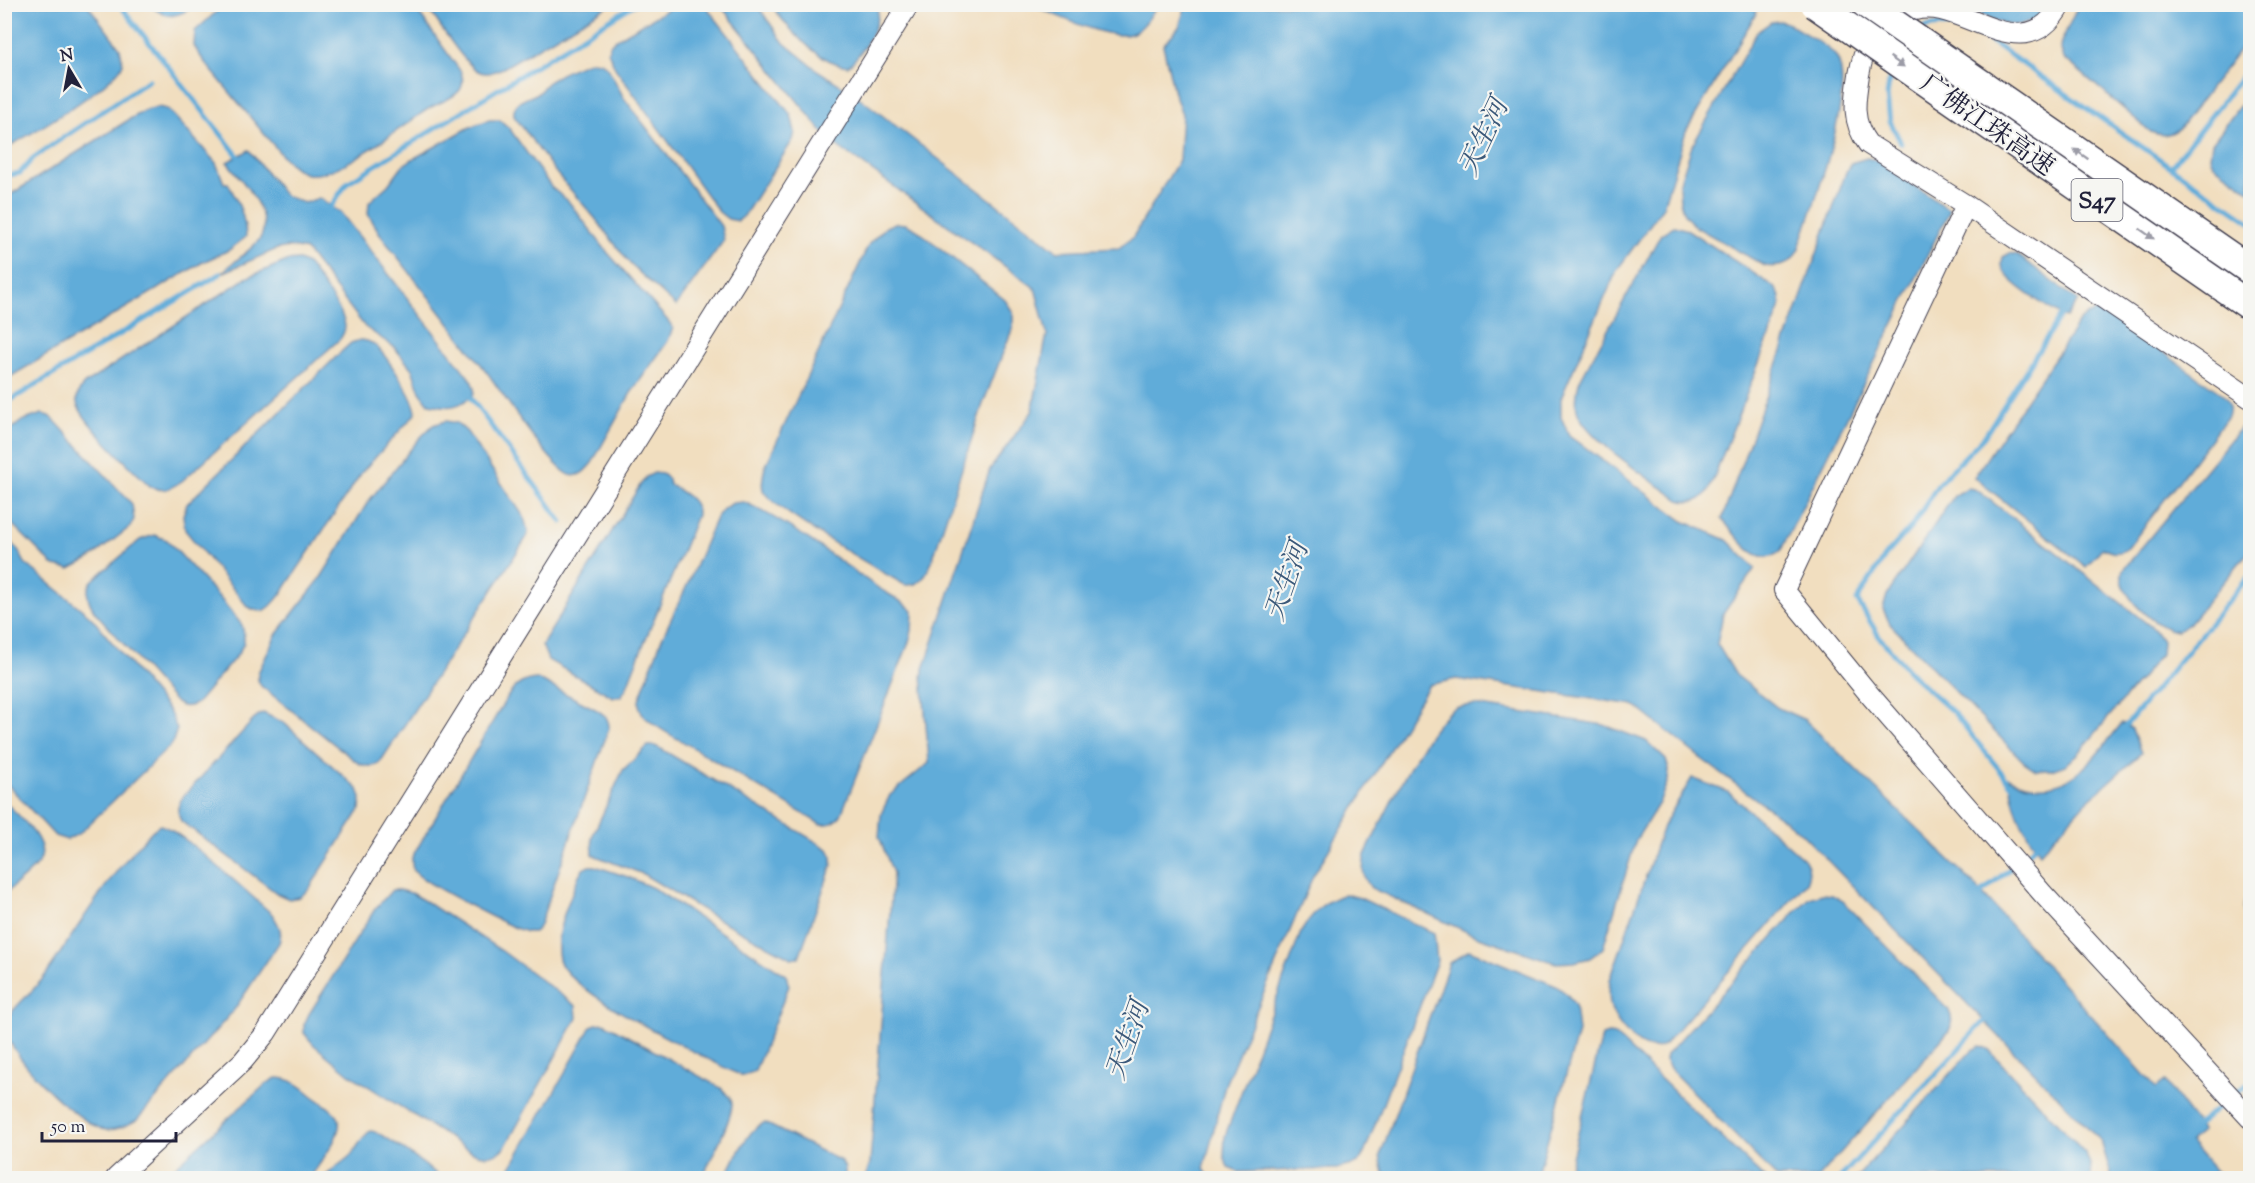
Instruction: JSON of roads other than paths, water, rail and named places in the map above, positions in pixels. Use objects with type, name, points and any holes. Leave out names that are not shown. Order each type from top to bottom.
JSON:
[{"type":"highway","name":"广佛江珠高速","points":[[1815,4],[2250,306]]},
{"type":"highway","name":"广佛江珠高速","points":[[1866,4],[2250,270]]},
{"type":"street","points":[[116,1179],[243,1061],[266,1033],[909,4]]},
{"type":"street","points":[[2061,4],[2051,20],[2039,30],[2024,34],[2008,33],[1940,9],[1918,9],[1898,15],[1877,29],[1866,50],[1858,83],[1856,118],[1858,132],[1868,144],[1965,205],[2250,398]]},
{"type":"street","points":[[1965,205],[1784,590],[1869,694],[2043,894],[2250,1118]]},
{"type":"water","points":[[5,4],[88,5],[120,48],[123,64],[104,85],[88,97],[5,149]]},
{"type":"water","points":[[677,4],[705,5],[791,115],[795,132],[793,140],[744,216],[738,221],[728,219],[719,212],[615,68],[608,51],[616,39]]},
{"type":"water","points":[[2079,4],[2250,5],[2250,36],[2180,128],[2163,135],[2151,132],[2064,58],[2060,47],[2061,42]]},
{"type":"water","points":[[150,5],[196,5],[173,16],[162,13]]},
{"type":"water","points":[[224,5],[413,5],[461,72],[462,86],[453,96],[428,109],[352,160],[320,173],[304,173],[284,158],[194,46],[195,31]]},
{"type":"water","points":[[426,5],[610,5],[503,68],[486,73],[480,72],[467,61]]},
{"type":"water","name":"天生河","points":[[720,5],[757,5],[784,43],[817,70],[856,95],[1057,251],[1119,248],[1133,237],[1179,160],[1182,114],[1174,93],[1163,45],[1179,27],[1186,5],[1757,5],[1756,14],[1686,131],[1663,207],[1617,270],[1561,398],[1561,417],[1569,435],[1683,521],[1727,540],[1755,568],[1723,614],[1717,644],[1736,675],[1778,708],[1805,720],[1973,883],[2156,1088],[2165,1081],[2202,1131],[2190,1142],[2221,1178],[2112,1178],[2101,1141],[1799,831],[1699,757],[1634,705],[1456,679],[1429,685],[1313,876],[1225,1085],[1204,1169],[1210,1178],[865,1178],[870,1163],[893,873],[879,837],[881,814],[890,795],[929,763],[922,675],[990,469],[1032,412],[1047,334],[1035,288],[829,140]]},
{"type":"water","points":[[771,5],[877,5],[878,12],[870,38],[848,66],[836,63],[814,51],[795,34]]},
{"type":"water","points":[[1032,5],[1157,5],[1141,28],[1124,35],[1098,31]]},
{"type":"water","points":[[1961,5],[2053,5],[2041,16],[2019,25],[1998,22]]},
{"type":"water","points":[[1780,21],[1812,38],[1834,54],[1841,70],[1841,92],[1838,120],[1831,150],[1798,251],[1789,262],[1771,267],[1765,266],[1694,226],[1684,214],[1679,185],[1692,146],[1757,32],[1771,22]]},
{"type":"water","points":[[591,61],[601,62],[608,68],[624,98],[721,226],[724,240],[676,306],[631,265],[557,174],[514,116],[518,103],[540,92],[555,77]]},
{"type":"water","points":[[2250,92],[2250,191],[2213,164],[2210,157],[2212,143]]},
{"type":"water","points":[[158,107],[167,109],[216,163],[224,183],[228,183],[235,196],[244,222],[246,237],[229,250],[203,262],[5,380],[5,198],[130,119],[146,110]]},
{"type":"water","points":[[489,120],[500,120],[509,128],[552,188],[569,202],[608,253],[673,328],[668,341],[631,393],[592,463],[577,475],[570,475],[551,459],[382,237],[368,214],[369,202],[388,185],[402,166],[472,126]]},
{"type":"water","points":[[249,150],[284,195],[304,203],[319,198],[341,213],[471,380],[474,394],[458,405],[429,404],[420,392],[412,369],[394,347],[365,327],[306,250],[291,247],[277,249],[220,274],[259,240],[263,230],[263,220],[255,199],[227,162]]},
{"type":"water","points":[[1867,158],[1876,160],[1950,210],[1780,552],[1763,557],[1748,549],[1722,519],[1846,172],[1851,163]]},
{"type":"water","points":[[895,223],[906,224],[917,230],[1005,300],[1013,312],[1013,327],[983,404],[932,561],[923,579],[911,585],[905,585],[805,525],[770,499],[762,485],[765,467],[869,244],[886,227]]},
{"type":"water","points":[[1674,226],[1688,230],[1770,284],[1778,292],[1781,301],[1780,309],[1711,485],[1702,498],[1690,502],[1679,500],[1606,446],[1582,421],[1576,403],[1579,382],[1661,234]]},
{"type":"water","points":[[2010,253],[2018,255],[2078,301],[2066,317],[2032,297],[2014,283],[2002,266],[2003,257]]},
{"type":"water","points":[[299,260],[313,271],[341,313],[345,326],[341,337],[182,481],[166,489],[150,486],[88,422],[77,403],[79,391],[83,385],[246,278],[287,261]]},
{"type":"water","points":[[2096,311],[2105,312],[2113,317],[2222,394],[2228,401],[2229,409],[2228,416],[2128,548],[2115,552],[2102,548],[2086,567],[1974,477],[2079,322]]},
{"type":"water","points":[[360,340],[371,343],[382,352],[406,389],[416,413],[362,472],[281,594],[270,607],[258,611],[247,606],[185,530],[183,515],[187,504],[341,352],[351,343]]},
{"type":"water","points":[[42,414],[56,422],[132,504],[134,519],[130,527],[89,559],[70,569],[54,566],[5,517],[5,434],[22,421]]},
{"type":"water","points":[[2250,419],[2250,550],[2189,624],[2178,631],[2169,629],[2149,617],[2131,599],[2122,579],[2123,570],[2244,423]]},
{"type":"water","points":[[446,421],[457,423],[467,432],[524,517],[528,532],[381,761],[373,766],[365,765],[358,763],[261,686],[258,673],[276,635],[320,579],[368,502],[419,439],[433,425]]},
{"type":"water","points":[[654,473],[662,474],[668,479],[669,484],[692,500],[697,509],[697,515],[626,689],[621,696],[613,697],[548,660],[542,645],[639,487],[646,477]]},
{"type":"water","points":[[1967,488],[1981,493],[2154,629],[2162,641],[2161,654],[2079,753],[2066,765],[2051,770],[2036,770],[2024,762],[1890,624],[1883,609],[1887,595],[1954,496]]},
{"type":"water","points":[[744,502],[794,530],[913,611],[912,631],[908,645],[841,815],[830,824],[820,824],[665,732],[645,717],[640,710],[639,700],[662,638],[716,518],[724,508],[733,503]]},
{"type":"water","points":[[154,535],[167,540],[220,598],[242,625],[244,634],[244,643],[238,654],[197,703],[189,706],[176,703],[95,612],[88,597],[88,589],[92,581],[140,540]]},
{"type":"water","points":[[5,536],[18,550],[25,563],[91,617],[169,711],[177,729],[172,744],[80,833],[67,840],[55,836],[5,782]]},
{"type":"water","points":[[537,679],[600,712],[607,720],[609,728],[539,927],[534,932],[527,932],[433,885],[414,871],[412,857],[508,696],[520,684]]},
{"type":"water","points":[[1474,705],[1604,725],[1646,741],[1666,760],[1669,770],[1668,780],[1659,803],[1636,840],[1603,948],[1590,958],[1556,963],[1476,936],[1371,888],[1364,876],[1365,855],[1419,752],[1444,717],[1455,708]]},
{"type":"water","points":[[263,713],[284,723],[358,789],[361,798],[360,810],[309,889],[300,897],[289,899],[278,894],[181,821],[178,812],[182,798],[257,716]]},
{"type":"water","points":[[2122,723],[2132,729],[2141,753],[2085,803],[2040,853],[2019,817],[2009,777],[2028,785],[2045,786],[2060,783],[2074,776],[2087,765]]},
{"type":"water","points":[[648,746],[655,746],[663,750],[828,849],[832,857],[832,865],[799,957],[791,958],[716,918],[643,874],[593,855],[592,837],[623,770]]},
{"type":"water","points":[[1692,778],[1728,792],[1804,859],[1809,873],[1806,883],[1666,1043],[1650,1048],[1633,1039],[1619,1024],[1609,1001],[1610,980],[1663,826]]},
{"type":"water","points":[[4,801],[31,829],[41,846],[42,854],[39,862],[27,875],[5,894]]},
{"type":"water","points":[[160,825],[170,829],[199,850],[272,914],[280,928],[281,935],[279,943],[234,1010],[137,1120],[119,1128],[107,1130],[79,1116],[44,1086],[15,1050],[7,1035],[5,1022],[44,977],[114,875],[149,834]]},
{"type":"water","points":[[589,866],[628,877],[653,888],[786,975],[789,986],[755,1071],[743,1076],[731,1071],[635,1021],[584,988],[567,973],[559,959],[560,927],[579,875]]},
{"type":"water","points":[[392,890],[411,893],[428,903],[502,951],[576,1006],[577,1018],[504,1149],[495,1154],[483,1155],[470,1151],[349,1074],[314,1045],[304,1033],[304,1025],[309,1014],[375,909]]},
{"type":"water","points":[[1345,894],[1360,898],[1434,933],[1437,961],[1364,1154],[1358,1163],[1337,1169],[1238,1172],[1228,1168],[1224,1156],[1225,1136],[1301,932],[1319,909],[1330,900]]},
{"type":"water","points":[[1822,894],[1832,895],[1843,901],[1948,1009],[1951,1025],[1949,1031],[1818,1178],[1777,1178],[1672,1071],[1665,1060],[1666,1055],[1797,910],[1810,898]]},
{"type":"water","points":[[2250,894],[2250,923],[2243,909]]},
{"type":"water","points":[[1469,950],[1556,986],[1567,994],[1575,1005],[1578,1032],[1537,1178],[1399,1178],[1384,1174],[1380,1156],[1449,963]]},
{"type":"water","points":[[604,1023],[721,1088],[728,1095],[732,1103],[729,1119],[702,1178],[510,1178],[511,1167],[590,1028]]},
{"type":"water","points":[[1615,1035],[1764,1178],[1567,1178],[1602,1036]]},
{"type":"water","points":[[1980,1046],[1988,1049],[2085,1153],[2090,1164],[2092,1178],[1856,1178],[1972,1050]]},
{"type":"water","points":[[276,1078],[287,1079],[300,1086],[330,1108],[338,1117],[338,1131],[335,1139],[310,1178],[163,1178],[266,1084]]},
{"type":"water","points":[[765,1123],[841,1161],[845,1168],[845,1178],[725,1178],[747,1138]]},
{"type":"water","points":[[370,1131],[395,1143],[442,1178],[324,1178],[351,1155]]},
{"type":"waterway","points":[[119,4],[242,161]]},
{"type":"waterway","points":[[328,211],[347,183],[635,4]]},
{"type":"waterway","points":[[1920,29],[1943,25],[1980,34],[2250,222]]},
{"type":"waterway","points":[[2171,167],[2250,66]]},
{"type":"waterway","points":[[1891,68],[1887,96],[1890,121],[1901,143]]},
{"type":"waterway","points":[[4,176],[20,173],[33,158],[149,80]]},
{"type":"waterway","points":[[4,404],[220,274]]},
{"type":"waterway","points":[[2014,788],[1954,713],[1914,677],[1880,638],[1857,600],[1886,555],[1913,525],[1939,483],[1984,437],[2063,312]]},
{"type":"waterway","points":[[467,393],[562,522]]},
{"type":"waterway","points":[[2122,730],[2250,575]]},
{"type":"waterway","points":[[2020,860],[2040,842]]},
{"type":"waterway","points":[[1977,897],[2013,866]]},
{"type":"waterway","points":[[1840,1178],[1988,1017]]},
{"type":"waterway","points":[[2192,1129],[2250,1082]]}]
